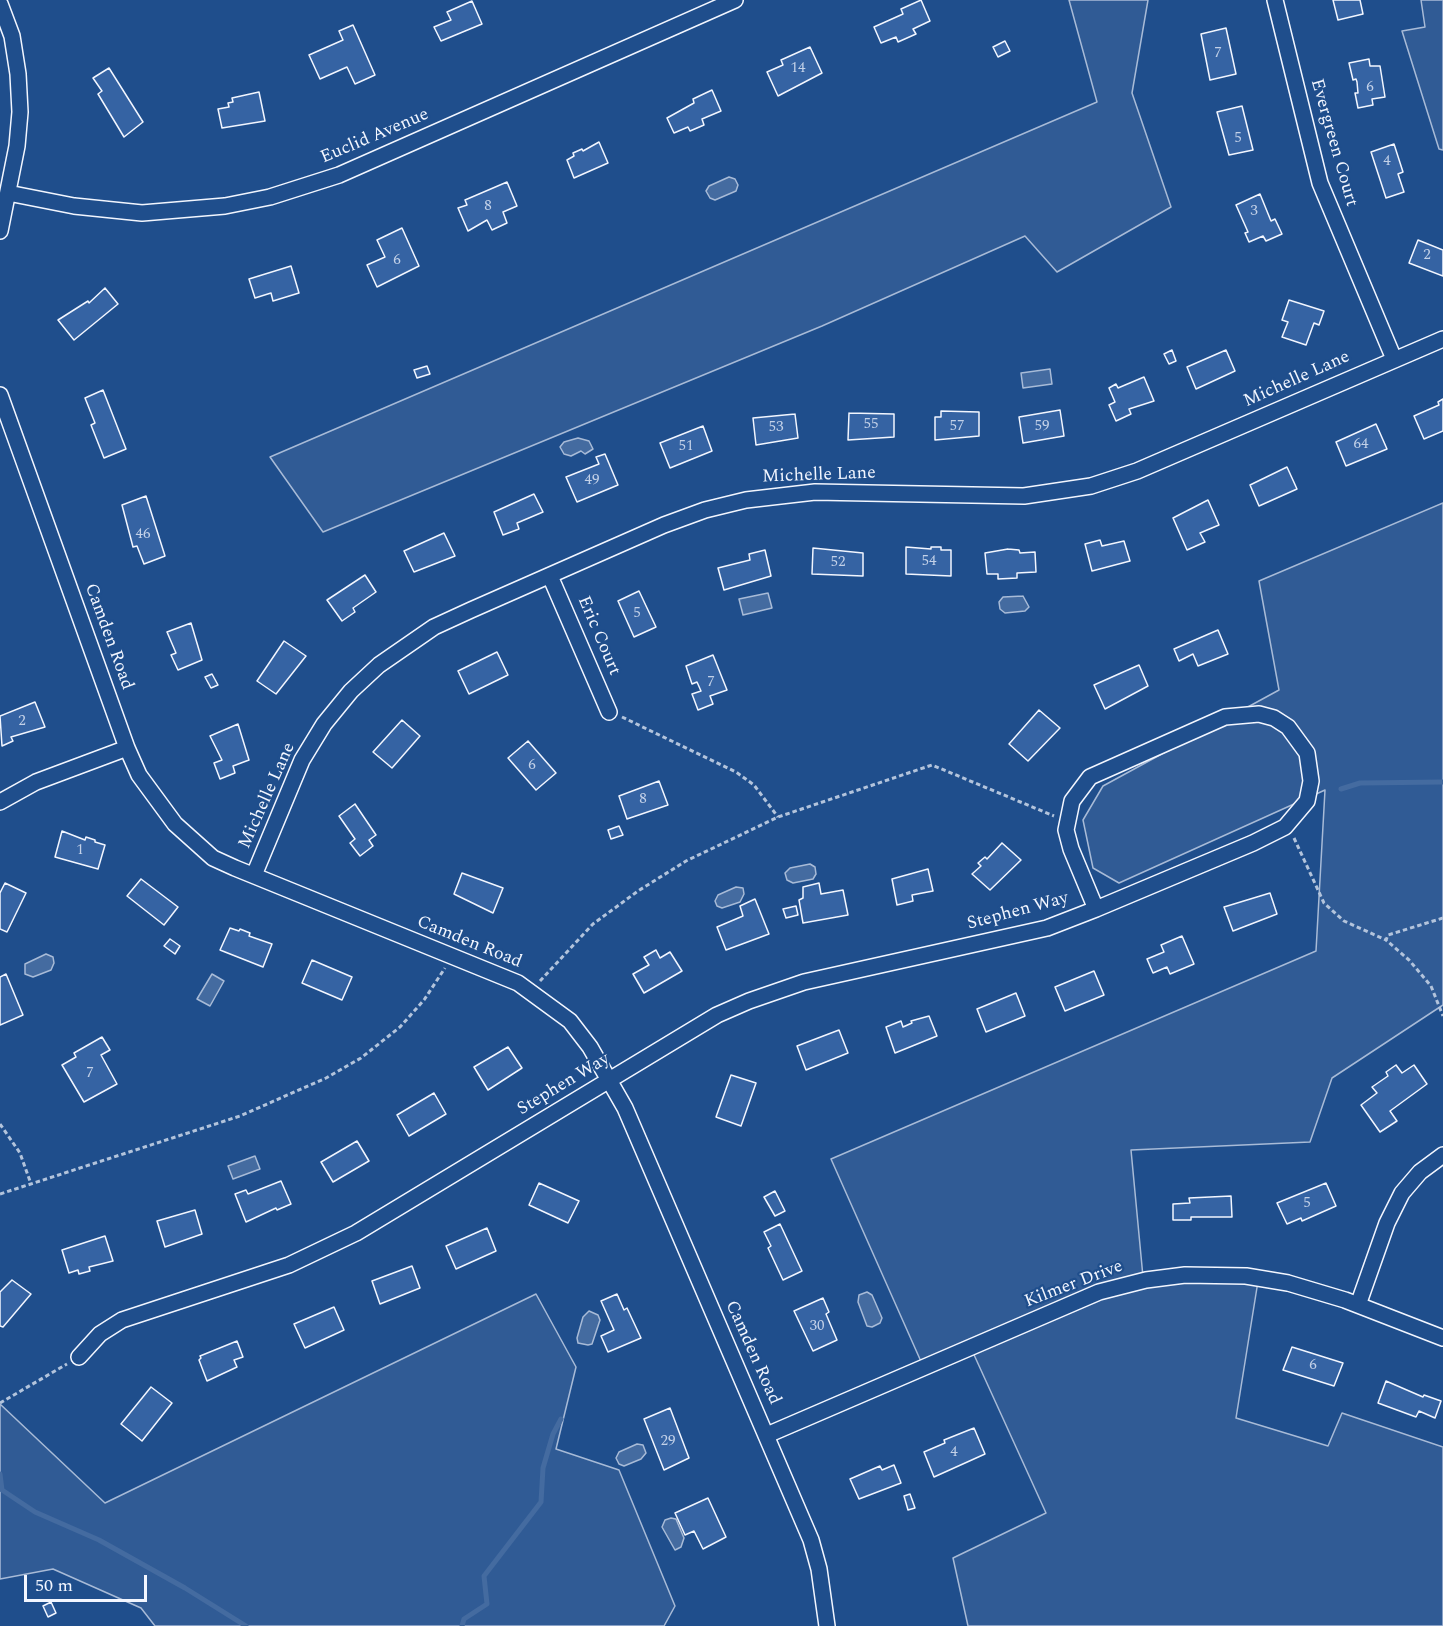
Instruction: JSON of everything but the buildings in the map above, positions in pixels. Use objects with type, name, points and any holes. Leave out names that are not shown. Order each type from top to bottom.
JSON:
[{"type":"street","name":"Euclid Avenue","points":[[8,193],[74,206],[142,213],[225,206],[270,197],[339,175],[735,0]]},
{"type":"street","name":"Evergreen Court","points":[[1275,0],[1320,183],[1394,359]]},
{"type":"street","points":[[0,4],[12,36],[18,74],[20,112],[0,231]]},
{"type":"street","name":"Michelle Lane","points":[[254,875],[302,760],[324,724],[351,691],[379,665],[434,627],[664,525],[705,510],[746,500],[816,492],[1024,496],[1092,486],[1137,471],[1443,339]]},
{"type":"street","name":"Camden Road","points":[[0,395],[127,748],[139,775],[175,824],[213,858],[531,991],[570,1021],[590,1047],[625,1108],[811,1540],[819,1569],[827,1626]]},
{"type":"street","name":"Eric Court","points":[[550,576],[609,712]]},
{"type":"street","name":"Stephen Way","points":[[79,1357],[100,1334],[122,1320],[289,1265],[356,1233],[717,1016],[749,1000],[804,982],[1047,928],[1096,909],[1286,827],[1307,801],[1311,781],[1307,753],[1288,728],[1274,718],[1243,714],[1225,717],[1090,777],[1072,801],[1066,830],[1071,849],[1096,909]]},
{"type":"street","points":[[0,802],[36,782],[127,748]]},
{"type":"street","points":[[1358,1305],[1387,1223],[1402,1193],[1420,1172],[1443,1155]]},
{"type":"street","name":"Kilmer Drive","points":[[767,1435],[1099,1292],[1146,1280],[1185,1275],[1245,1276],[1288,1283],[1358,1305],[1443,1338]]},
{"type":"path","points":[[609,712],[649,728],[736,772],[754,785],[778,817]]},
{"type":"path","points":[[531,991],[593,924],[638,891],[687,861],[778,817],[932,765],[1067,822]]},
{"type":"path","points":[[1286,827],[1302,853],[1324,903],[1344,921],[1386,940],[1409,960],[1431,986],[1443,1016]]},
{"type":"path","points":[[1386,940],[1388,936],[1443,918]]},
{"type":"path","points":[[0,1194],[240,1116],[326,1078],[361,1058],[400,1027],[424,1000],[453,957]]},
{"type":"path","points":[[0,1124],[20,1153],[31,1184]]},
{"type":"path","points":[[0,1402],[79,1357]]},
{"type":"shaded area","points":[[1069,0],[1148,0],[1132,93],[1171,207],[1057,272],[1025,236],[822,326],[323,532],[270,457],[1097,102]]},
{"type":"shaded area","points":[[1421,0],[1443,0],[1443,150],[1439,149],[1402,31],[1425,27]]},
{"type":"shaded area","points":[[729,177],[735,179],[738,185],[736,191],[715,200],[710,198],[706,191],[709,186]]},
{"type":"shaded area","points":[[1050,369],[1052,384],[1023,388],[1021,373]]},
{"type":"shaded area","points":[[578,438],[589,441],[593,449],[585,454],[581,451],[571,456],[564,454],[560,447],[564,442]]},
{"type":"shaded area","points":[[1443,503],[1443,1005],[1332,1078],[1310,1142],[1131,1150],[1143,1277],[1259,1275],[1236,1418],[1328,1446],[1342,1413],[1443,1447],[1443,1626],[968,1626],[953,1558],[1046,1513],[970,1346],[923,1366],[831,1159],[1316,951],[1325,790],[1119,883],[1093,868],[1083,820],[1103,786],[1279,690],[1259,581]]},
{"type":"shaded area","points":[[768,593],[772,608],[743,615],[739,599]]},
{"type":"shaded area","points":[[1023,596],[1029,607],[1025,611],[1005,613],[1000,609],[999,602],[1003,597]]},
{"type":"shaded area","points":[[810,864],[815,867],[816,874],[813,879],[793,883],[787,880],[785,873],[790,868]]},
{"type":"shaded area","points":[[736,887],[743,888],[744,894],[740,902],[722,908],[717,906],[715,901],[718,895]]},
{"type":"shaded area","points":[[46,954],[53,957],[54,963],[51,970],[33,977],[25,974],[25,964]]},
{"type":"shaded area","points":[[212,974],[224,981],[210,1006],[197,999]]},
{"type":"shaded area","points":[[255,1156],[260,1169],[233,1179],[228,1166]]},
{"type":"shaded area","points":[[867,1292],[872,1295],[882,1318],[880,1323],[872,1327],[867,1326],[858,1302],[859,1295]]},
{"type":"shaded area","points":[[536,1294],[576,1367],[556,1449],[619,1470],[675,1606],[664,1626],[155,1626],[141,1608],[53,1569],[0,1579],[0,1404],[105,1503]]},
{"type":"shaded area","points":[[589,1311],[598,1315],[600,1320],[592,1344],[588,1345],[578,1343],[577,1338],[583,1317]]},
{"type":"shaded area","points":[[637,1444],[643,1445],[646,1453],[641,1459],[624,1466],[619,1464],[616,1458],[619,1452]]},
{"type":"shaded area","points":[[676,1519],[684,1538],[681,1547],[675,1550],[662,1527],[665,1520]]},
{"type":"waterway","points":[[1341,789],[1360,783],[1443,782]]},
{"type":"waterway","points":[[462,1626],[464,1619],[487,1604],[484,1576],[541,1502],[543,1468],[553,1434],[561,1419]]},
{"type":"waterway","points":[[0,1474],[2,1490],[35,1512],[99,1540],[185,1588],[246,1626]]}]
